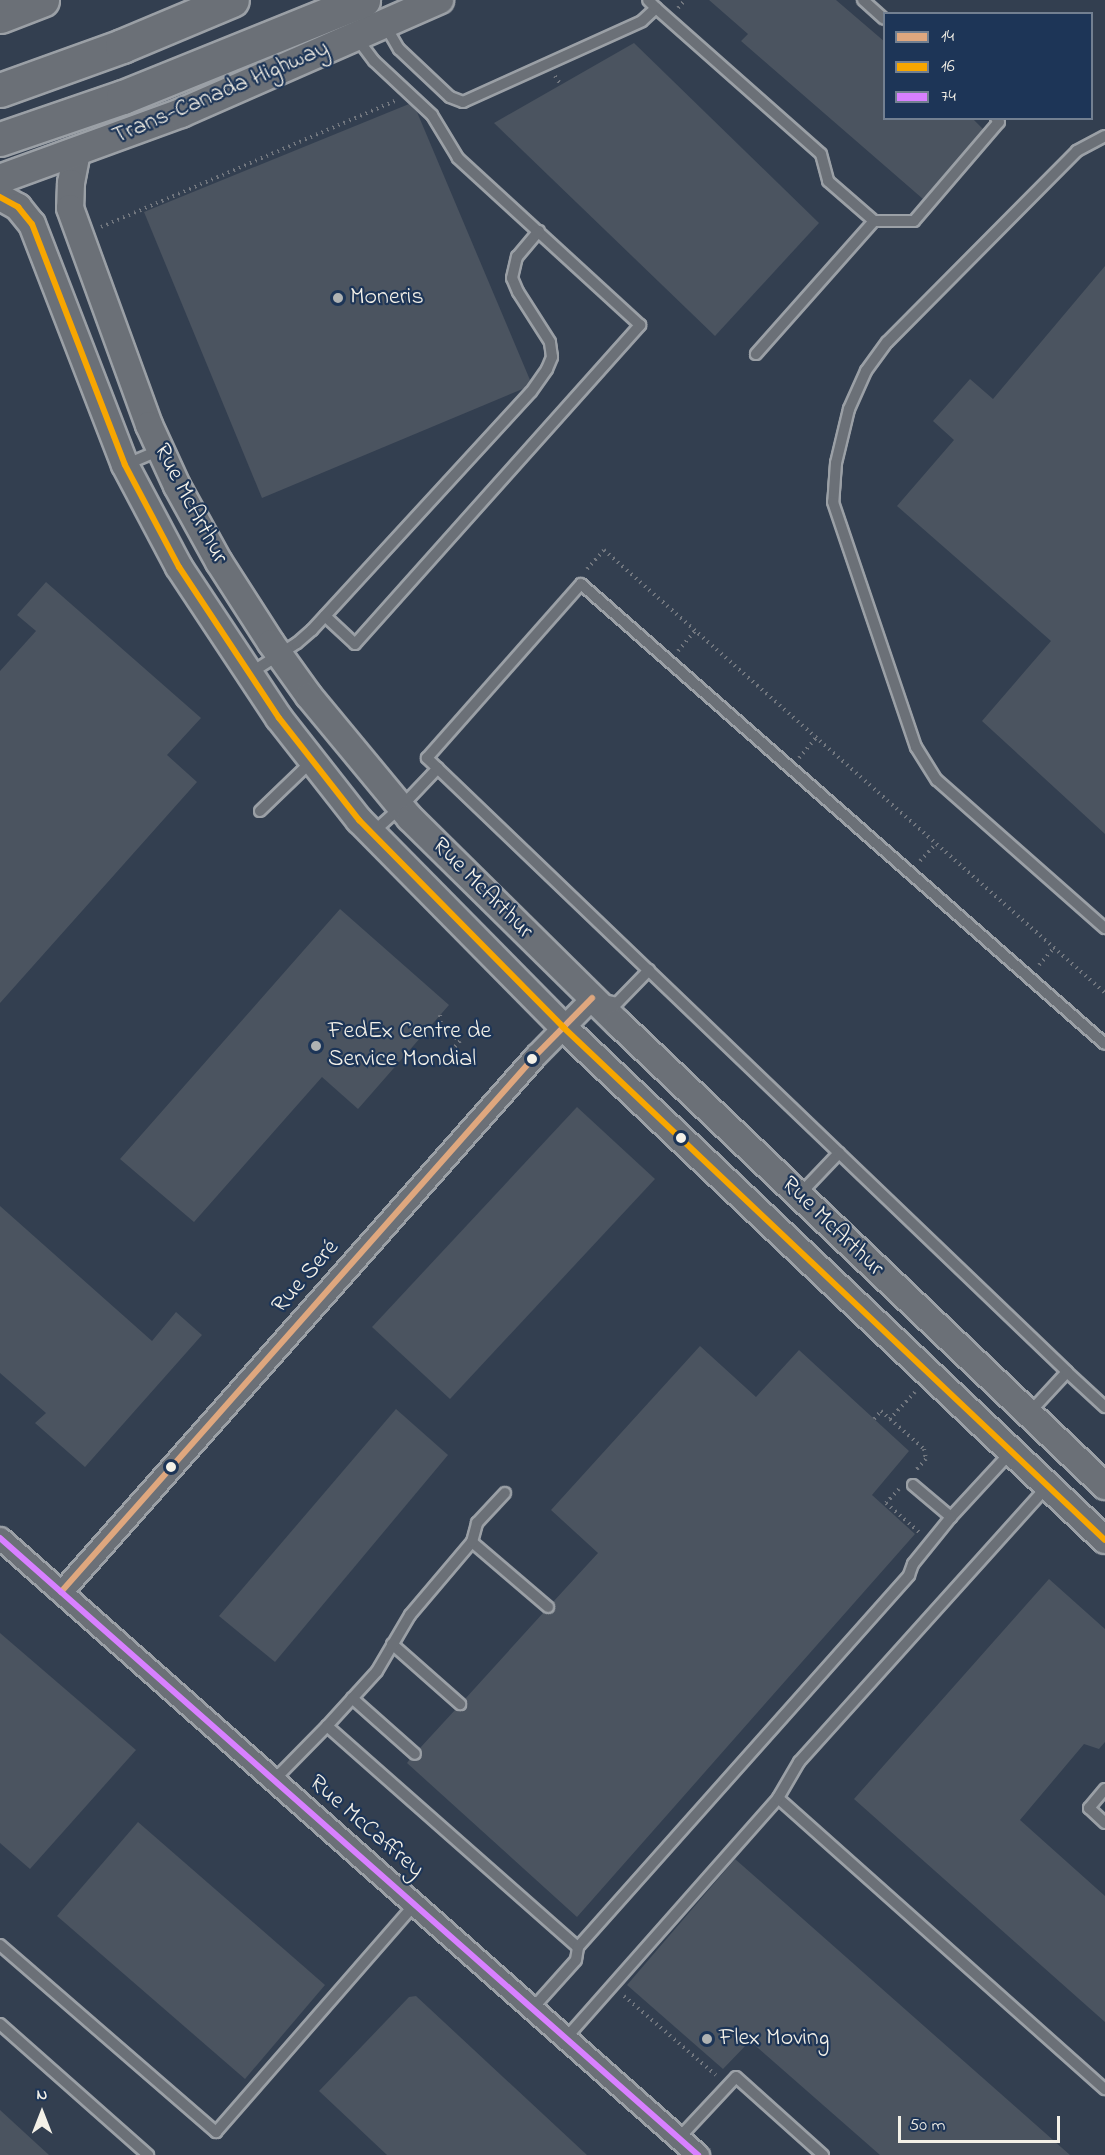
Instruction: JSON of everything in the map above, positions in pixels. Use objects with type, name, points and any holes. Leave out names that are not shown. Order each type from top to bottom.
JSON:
[{"type":"highway","points":[[0,16],[42,0]]},
{"type":"highway","points":[[0,90],[122,46],[232,0]]},
{"type":"highway","points":[[0,139],[123,97],[363,0]]},
{"type":"main road","name":"Trans-Canada Highway","points":[[0,179],[181,112],[439,0]]},
{"type":"street","name":"Rue McArthur","points":[[77,152],[69,201],[76,231],[160,450],[219,562],[279,655],[336,732],[400,808],[592,998],[1105,1486]]},
{"type":"street","name":"Rue McArthur","points":[[0,197],[18,207],[32,224],[125,465],[179,567],[249,674],[311,762],[371,834],[563,1027],[1105,1540]]},
{"type":"street","name":"Rue Seré","points":[[61,1592],[563,1027],[592,998]]},
{"type":"street","name":"Rue McCaffrey","points":[[0,1538],[698,2155]]},
{"type":"lane","points":[[648,0],[821,154],[828,181],[874,221],[914,221],[999,122],[998,120]]},
{"type":"lane","points":[[863,0],[883,18]]},
{"type":"lane","points":[[384,24],[399,49],[450,97],[463,102],[642,21],[656,8]]},
{"type":"lane","points":[[325,616],[355,644],[640,325],[458,158],[432,116],[374,61],[356,37]]},
{"type":"lane","points":[[1105,136],[1077,151],[887,342],[866,371],[849,409],[836,463],[833,502],[916,747],[921,755],[937,780],[1105,928]]},
{"type":"lane","points":[[756,354],[874,221]]},
{"type":"lane","points":[[249,674],[304,638],[531,392],[547,369],[552,357],[550,342],[518,292],[512,278],[517,257],[539,231]]},
{"type":"lane","points":[[125,465],[160,450]]},
{"type":"lane","points":[[1105,1044],[581,584],[427,758],[1105,1407]]},
{"type":"lane","points":[[260,811],[311,762]]},
{"type":"lane","points":[[371,834],[400,808],[438,768]]},
{"type":"lane","points":[[592,998],[617,1003],[649,970]]},
{"type":"lane","points":[[799,1195],[839,1153]]},
{"type":"lane","points":[[1029,1414],[1067,1372]]},
{"type":"lane","points":[[533,2008],[576,1960],[578,1947],[909,1575],[913,1564],[951,1517],[1011,1452]]},
{"type":"lane","points":[[913,1485],[951,1517]]},
{"type":"lane","points":[[566,2038],[778,1798],[799,1762],[1048,1486]]},
{"type":"lane","points":[[274,1780],[377,1671],[410,1615],[472,1542],[477,1523],[505,1493]]},
{"type":"lane","points":[[472,1542],[548,1607]]},
{"type":"lane","points":[[392,1644],[460,1704]]},
{"type":"lane","points":[[352,1698],[415,1754]]},
{"type":"lane","points":[[327,1726],[578,1947]]},
{"type":"lane","points":[[1105,1789],[1089,1808],[1105,1822]]},
{"type":"lane","points":[[778,1798],[1105,2089]]},
{"type":"lane","points":[[0,1946],[216,2132],[415,1904]]},
{"type":"lane","points":[[0,2024],[148,2155]]},
{"type":"lane","points":[[679,2138],[736,2078],[823,2155]]},
{"type":"path","points":[[679,7],[685,0]]},
{"type":"path","points":[[557,80],[561,86]]},
{"type":"path","points":[[92,230],[401,98]]},
{"type":"path","points":[[266,156],[268,161]]},
{"type":"path","points":[[585,571],[604,550],[1105,993]]},
{"type":"path","points":[[677,652],[695,631]]},
{"type":"path","points":[[798,759],[816,738]]},
{"type":"path","points":[[916,865],[936,844]]},
{"type":"path","points":[[1035,969],[1054,948]]},
{"type":"path","points":[[440,1015],[441,1026],[460,1041],[453,1048]]},
{"type":"path","points":[[890,1419],[919,1387]]},
{"type":"path","points":[[874,1419],[881,1411],[924,1449],[926,1459],[913,1473]]},
{"type":"path","points":[[900,1487],[886,1503],[920,1533]]},
{"type":"path","points":[[625,1996],[720,2079]]},
{"type":"building","points":[[709,0],[836,0],[883,40],[883,120],[974,120],[983,129],[923,199],[741,41],[748,34]]},
{"type":"building","points":[[634,43],[819,223],[715,336],[494,123]]},
{"type":"building","name":"Moneris","points":[[409,104],[417,112],[530,380],[525,388],[262,498],[144,212]]},
{"type":"building","points":[[1105,266],[1105,834],[982,721],[1051,641],[897,506],[954,440],[933,421],[970,379],[993,399]]},
{"type":"building","points":[[46,582],[201,718],[167,755],[197,782],[0,1003],[0,671],[36,631],[17,615]]},
{"type":"building","name":"FedEx Centre de Service Mondial","points":[[340,909],[449,1005],[358,1109],[322,1077],[194,1222],[120,1159]]},
{"type":"building","points":[[577,1107],[655,1179],[450,1399],[372,1327]]},
{"type":"building","points":[[0,1206],[152,1341],[176,1312],[202,1335],[85,1467],[35,1423],[46,1413],[0,1373]]},
{"type":"building","points":[[700,1346],[756,1397],[799,1350],[909,1451],[872,1495],[915,1534],[577,1917],[407,1763],[410,1759],[420,1759],[422,1755],[420,1748],[455,1710],[465,1709],[467,1705],[465,1699],[543,1613],[553,1612],[555,1608],[553,1602],[598,1553],[551,1510]]},
{"type":"building","points":[[396,1409],[448,1455],[275,1662],[219,1616]]},
{"type":"building","points":[[1049,1579],[1105,1629],[1105,1742],[1099,1749],[1084,1744],[1020,1820],[1105,1896],[1105,2022],[854,1799]]},
{"type":"building","points":[[0,1633],[136,1750],[30,1869],[0,1843]]},
{"type":"building","points":[[138,1822],[325,1985],[245,2079],[57,1916]]},
{"type":"building","points":[[735,1859],[1070,2155],[880,2155],[750,2041],[723,2069],[627,1985]]},
{"type":"building","points":[[416,1996],[587,2155],[387,2155],[319,2091],[409,1997]]},
{"type":"building","points":[[0,2110],[49,2155],[0,2155]]},
{"type":"transit line","name":"16","points":[[0,197],[18,207],[32,224],[125,465],[179,567],[279,718],[359,820],[563,1027],[1105,1540]]},
{"type":"transit line","name":"14","points":[[61,1592],[536,1055],[592,998]]},
{"type":"transit line","name":"74","points":[[0,1538],[698,2155]]},
{"type":"place","name":"Moneris","points":[[338,298]]},
{"type":"place","name":"FedEx Centre de Service Mondial","points":[[316,1046]]},
{"type":"place","name":"Flex Moving","points":[[707,2039]]}]
